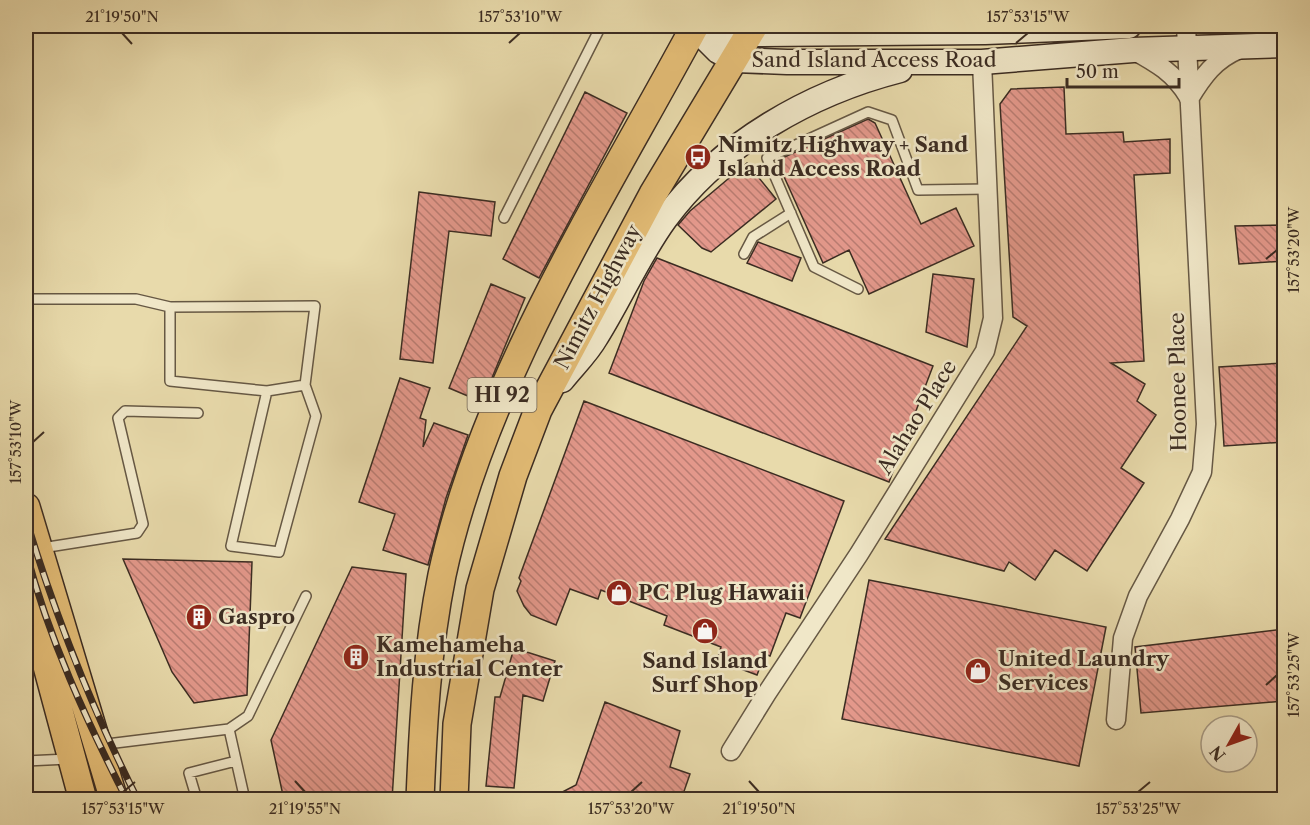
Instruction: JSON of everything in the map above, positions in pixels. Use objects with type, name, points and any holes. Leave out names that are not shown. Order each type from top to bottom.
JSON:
[{"type":"main road","name":"Sand Island Access Road","points":[[695,26],[752,30],[1129,26]]},
{"type":"main road","name":"Sand Island Access Road","points":[[695,26],[717,51],[735,60],[982,62],[1133,50],[1284,45]]},
{"type":"main road","name":"Nimitz Highway","points":[[420,800],[429,641],[443,572],[467,485],[504,389],[577,241],[695,26]]},
{"type":"main road","name":"Nimitz Highway","points":[[454,800],[457,724],[480,589],[513,476],[538,410],[653,194],[752,30]]},
{"type":"main road","points":[[538,410],[595,339],[645,250],[666,218],[717,164],[753,136],[812,101],[877,76],[929,62]]},
{"type":"main road","points":[[26,507],[85,752],[83,800]]},
{"type":"main road","points":[[27,601],[85,752],[114,800]]},
{"type":"street","name":"Hoonee Place","points":[[1116,720],[1123,638],[1138,596],[1180,519],[1202,472],[1206,424],[1186,26]]},
{"type":"street","points":[[1133,50],[1167,70],[1189,99],[1204,74],[1224,56],[1246,47]]},
{"type":"street","name":"Alahao Place","points":[[731,752],[985,351],[993,318],[982,62]]},
{"type":"lane","points":[[504,218],[601,26]]},
{"type":"lane","points":[[858,289],[814,267],[767,159],[868,112],[892,120],[918,190],[988,189]]},
{"type":"lane","points":[[744,254],[753,237],[791,213]]},
{"type":"lane","points":[[26,299],[136,299],[170,307],[315,306],[305,385],[316,416],[279,552],[231,546],[267,391]]},
{"type":"lane","points":[[170,307],[170,381],[267,391],[305,385]]},
{"type":"lane","points":[[37,549],[137,533],[143,524],[118,418],[124,411],[198,412]]},
{"type":"lane","points":[[26,761],[229,729],[248,716],[306,596]]},
{"type":"lane","points":[[229,729],[245,800]]},
{"type":"lane","points":[[196,800],[189,773],[236,761]]},
{"type":"building","points":[[1064,87],[1066,134],[1123,132],[1124,142],[1170,139],[1170,173],[1134,175],[1144,361],[1111,363],[1145,384],[1137,401],[1156,415],[1121,468],[1144,483],[1087,571],[1055,550],[1035,580],[1009,562],[1004,571],[885,539],[1027,326],[1013,317],[1000,104],[1011,89]]},
{"type":"building","points":[[585,92],[627,113],[539,278],[503,259]]},
{"type":"building","points":[[868,119],[875,123],[921,224],[956,208],[974,246],[869,294],[849,250],[823,263],[781,170],[784,169],[780,159]]},
{"type":"building","points":[[747,163],[776,199],[711,252],[702,248],[678,225],[690,211]]},
{"type":"building","points":[[419,192],[495,202],[491,236],[449,231],[433,363],[400,359]]},
{"type":"building","points":[[1284,225],[1284,261],[1239,264],[1235,226]]},
{"type":"building","points":[[758,242],[801,258],[792,281],[747,263]]},
{"type":"building","points":[[657,258],[933,366],[889,482],[609,373],[644,281]]},
{"type":"building","points":[[933,274],[974,279],[967,347],[926,332]]},
{"type":"building","points":[[491,284],[525,298],[482,402],[449,388]]},
{"type":"building","points":[[1284,363],[1284,442],[1224,446],[1219,367]]},
{"type":"building","points":[[400,378],[430,388],[420,418],[426,420],[423,447],[434,423],[468,435],[446,498],[428,565],[383,550],[395,514],[359,502]]},
{"type":"building","points":[[584,401],[844,501],[800,618],[786,613],[770,656],[765,654],[757,675],[717,660],[721,647],[664,625],[667,616],[601,590],[598,599],[570,589],[556,625],[531,615],[524,606],[517,591],[521,581],[519,578]]},
{"type":"building","name":"Gaspro","points":[[123,559],[252,562],[247,695],[194,703],[172,672]]},
{"type":"building","name":"Kamehameha Industrial Center","points":[[352,567],[406,574],[392,800],[284,800],[271,740]]},
{"type":"building","points":[[869,580],[1106,627],[1079,766],[842,719]]},
{"type":"building","points":[[1284,629],[1284,701],[1141,713],[1135,647]]},
{"type":"building","points":[[514,648],[555,661],[543,701],[523,695],[514,788],[486,786],[495,697],[500,697]]},
{"type":"building","points":[[605,702],[680,731],[670,767],[690,774],[681,800],[547,800],[576,785]]},
{"type":"railway","points":[[26,519],[76,662],[105,731],[138,800]]},
{"type":"railway","points":[[26,552],[57,648],[97,740],[127,800]]},
{"type":"place","name":"Nimitz Highway + Sand Island Access Road","points":[[698,157]]},
{"type":"place","name":"PC Plug Hawaii","points":[[619,593]]},
{"type":"place","name":"Gaspro","points":[[199,617]]},
{"type":"place","name":"Sand Island Surf Shop","points":[[705,631]]},
{"type":"place","name":"Kamehameha Industrial Center","points":[[356,657]]},
{"type":"place","name":"United Laundry Services","points":[[978,671]]}]
